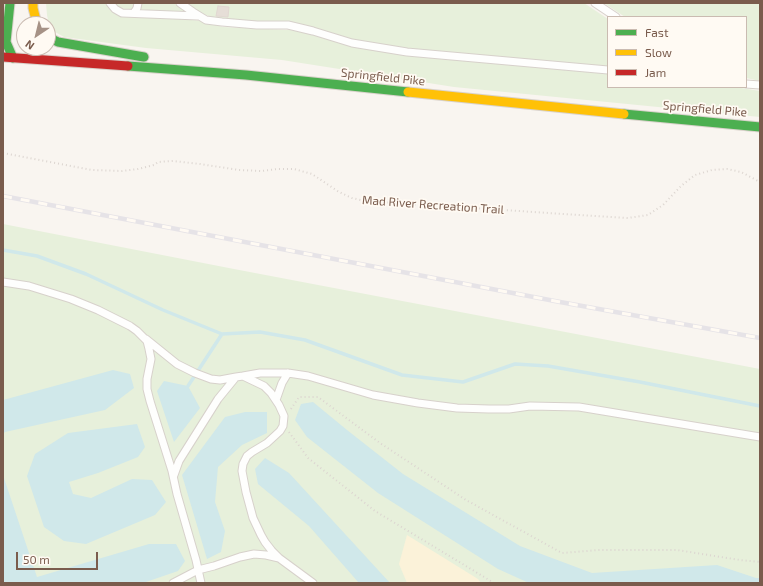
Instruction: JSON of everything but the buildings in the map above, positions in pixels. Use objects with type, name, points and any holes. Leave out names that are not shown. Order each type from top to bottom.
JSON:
[{"type":"main road","points":[[10,3],[6,42],[13,58]]},
{"type":"main road","points":[[33,3],[35,16]]},
{"type":"main road","points":[[56,41],[151,58]]},
{"type":"main road","points":[[13,58],[16,50]]},
{"type":"main road","name":"Springfield Pike","points":[[3,57],[246,75],[760,127]]},
{"type":"main road","points":[[166,60],[246,75]]},
{"type":"lane","points":[[110,3],[114,9],[122,13],[200,16]]},
{"type":"lane","points":[[134,13],[138,3]]},
{"type":"lane","points":[[180,3],[206,20],[257,25],[288,25],[352,43],[407,52],[607,70]]},
{"type":"lane","points":[[595,3],[614,16]]},
{"type":"lane","points":[[747,84],[760,86]]},
{"type":"lane","points":[[3,282],[28,286],[71,299],[98,310],[130,326],[177,364],[210,379],[220,380],[260,373],[288,373],[308,376],[373,395],[418,403],[457,408],[489,409],[530,406],[579,407],[760,437]]},
{"type":"lane","points":[[144,338],[150,350],[151,359],[147,379],[147,389],[174,477],[177,494],[201,583]]},
{"type":"lane","points":[[276,400],[282,383],[288,373]]},
{"type":"lane","points":[[174,477],[179,461],[218,399],[240,377]]},
{"type":"lane","points":[[240,377],[264,386],[280,405],[284,416],[283,426],[280,431],[267,443],[247,456],[243,464],[242,471],[253,518],[261,536],[272,551],[279,558],[313,583]]},
{"type":"lane","points":[[172,583],[198,570],[240,557],[254,554],[279,558]]},
{"type":"path","name":"Mad River Recreation Trail","points":[[3,153],[92,170],[122,171],[154,165],[158,162],[200,164],[239,170],[261,171],[294,169],[312,174],[339,192],[352,198],[364,201],[628,218],[648,215],[664,205],[681,186],[695,175],[712,170],[727,169],[741,172],[760,182]]},
{"type":"path","points":[[291,410],[299,397],[318,397],[380,443],[466,500],[562,553],[599,550],[677,550],[760,562]]},
{"type":"path","points":[[283,426],[308,458],[375,511],[494,583]]},
{"type":"green space","points":[[46,3],[106,3],[113,10],[121,14],[203,21],[223,27],[304,32],[345,44],[411,56],[607,74],[607,88],[741,88],[760,91],[760,117],[454,87],[282,60],[146,48],[64,37],[56,32],[56,16],[47,16]]},
{"type":"green space","points":[[114,3],[174,3],[192,15],[129,10],[117,7]]},
{"type":"green space","points":[[184,3],[584,3],[607,18],[607,67],[408,50],[345,38],[306,27],[238,22],[214,18],[200,13]]},
{"type":"green space","points":[[604,3],[760,3],[760,81],[747,78],[747,16],[624,16]]},
{"type":"green space","points":[[3,224],[760,369],[760,583],[3,583]]},
{"type":"sand","points":[[407,535],[478,579],[481,583],[407,583],[399,564]]},
{"type":"water","points":[[113,370],[130,374],[134,388],[105,410],[5,432],[3,434],[3,400]]},
{"type":"water","points":[[164,381],[188,386],[200,408],[174,442],[157,391]]},
{"type":"water","points":[[313,402],[403,474],[520,546],[592,573],[717,565],[760,578],[760,583],[529,583],[498,569],[378,493],[307,437],[295,420],[301,404]]},
{"type":"water","points":[[245,412],[267,412],[267,433],[242,445],[218,467],[215,502],[225,531],[221,552],[207,559],[182,475],[225,417]]},
{"type":"water","points":[[137,424],[145,447],[138,457],[98,473],[69,482],[73,494],[91,498],[132,479],[152,480],[166,502],[155,515],[86,544],[64,541],[44,527],[27,476],[35,454],[68,433]]},
{"type":"water","points":[[265,458],[289,473],[390,583],[359,583],[309,526],[258,484],[255,469]]},
{"type":"water","points":[[3,475],[37,577],[149,544],[176,544],[185,561],[178,571],[143,583],[3,583]]},
{"type":"waterway","points":[[3,250],[37,256],[86,274],[163,310],[222,334],[260,332],[305,340],[402,375],[463,382],[515,364],[548,366],[640,382],[760,406]]},
{"type":"waterway","points":[[188,386],[222,334]]},
{"type":"railway","points":[[3,196],[560,302],[760,338]]},
{"type":"traffic: fast","points":[[10,3],[6,42],[13,58]]},
{"type":"traffic: fast","points":[[56,41],[144,57]]},
{"type":"traffic: fast","points":[[128,66],[246,75],[408,92]]},
{"type":"traffic: fast","points":[[624,114],[760,127]]},
{"type":"traffic: slow","points":[[33,3],[35,16]]},
{"type":"traffic: slow","points":[[408,92],[624,114]]},
{"type":"traffic: jam","points":[[3,57],[128,66]]}]
